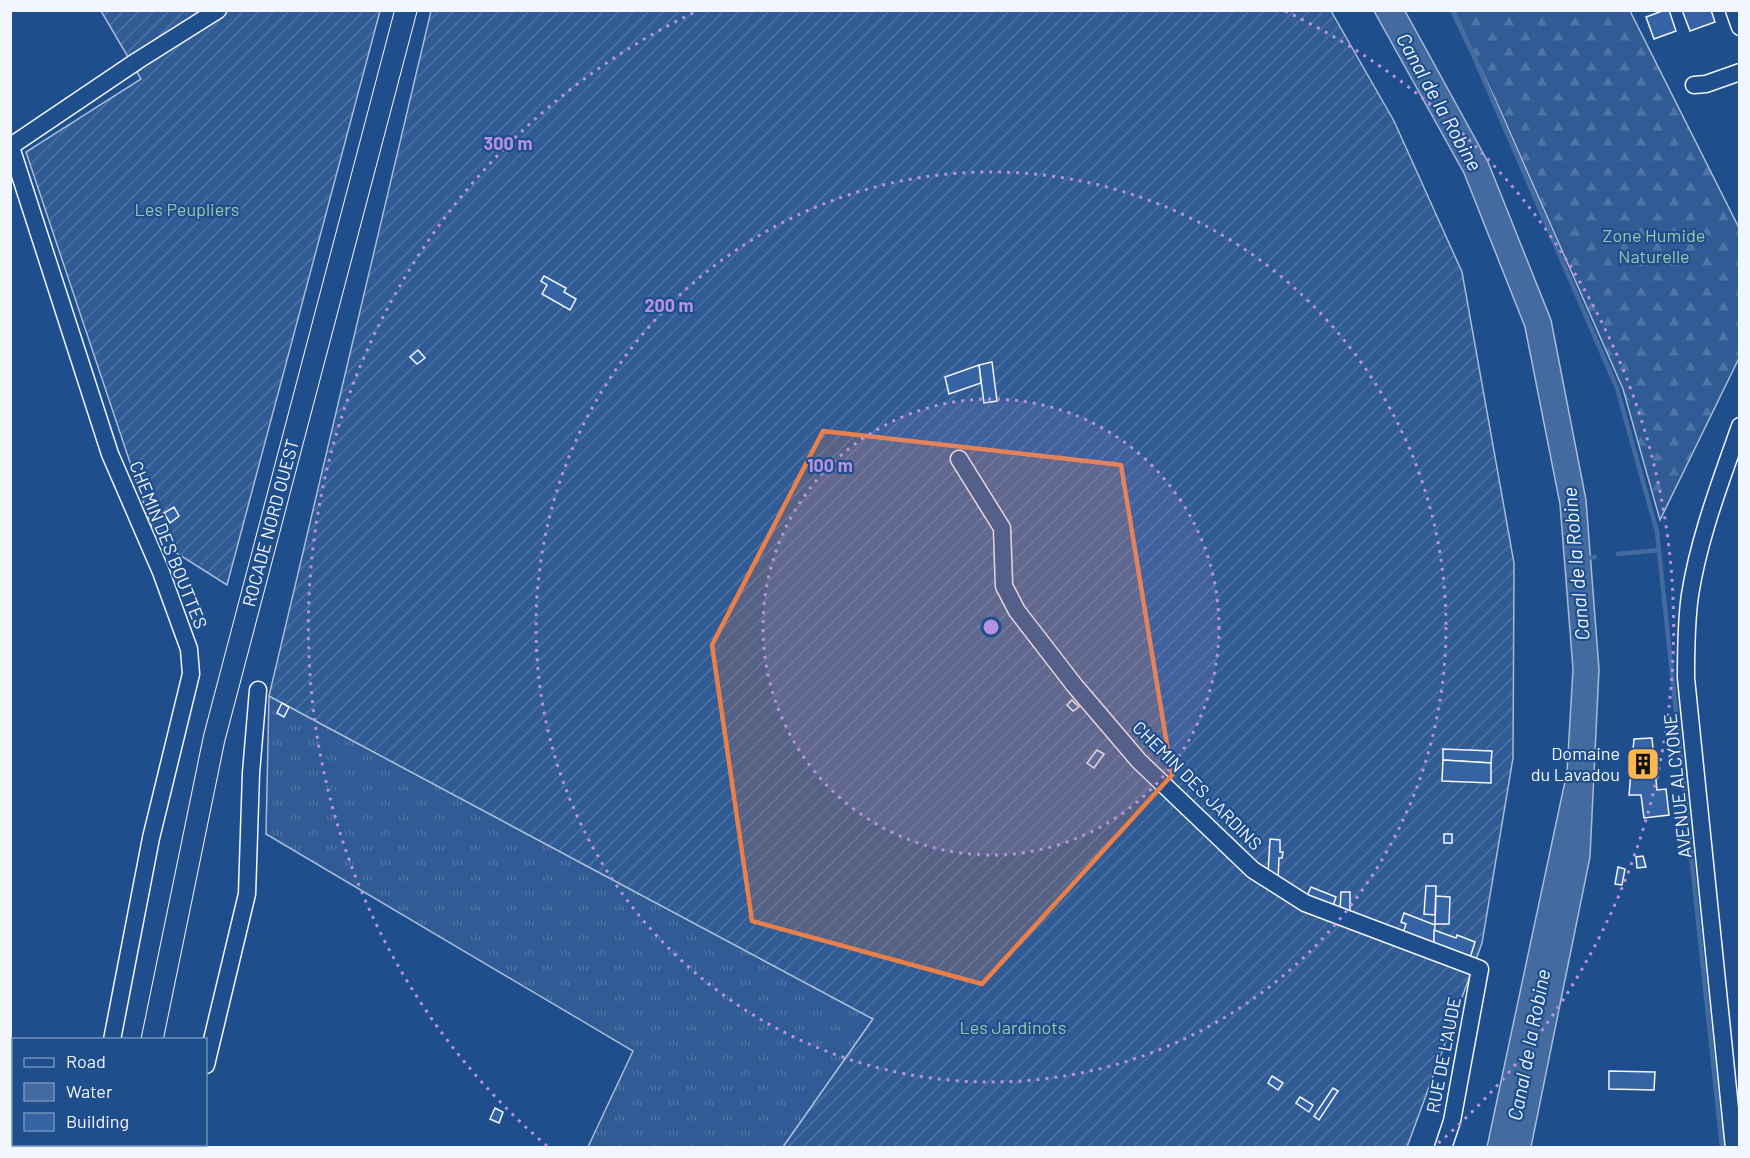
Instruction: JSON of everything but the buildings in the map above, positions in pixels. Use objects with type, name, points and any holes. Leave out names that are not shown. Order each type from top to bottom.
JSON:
[{"type":"main road","name":"ROCADE NORD OUEST","points":[[152,1038],[214,739],[405,10]]},
{"type":"street","points":[[11,145],[218,10]]},
{"type":"street","points":[[1734,10],[1740,27]]},
{"type":"street","points":[[1694,85],[1706,84],[1740,72]]},
{"type":"street","name":"CHEMIN DES BOUTTES","points":[[11,145],[110,454],[161,572],[189,649],[191,674],[151,838],[112,1038]]},
{"type":"street","name":"AVENUE ALCYONE","points":[[1734,1148],[1686,678],[1686,657],[1690,597],[1695,569],[1707,522],[1740,426]]},
{"type":"street","name":"CHEMIN DES JARDINS","points":[[959,459],[1002,528],[1004,586],[1017,611],[1075,686],[1139,761],[1253,870],[1305,903],[1480,969]]},
{"type":"street","points":[[207,1061],[247,894],[251,773],[258,690]]},
{"type":"street","name":"RUE DE L'AUDE","points":[[1443,1148],[1452,1121],[1480,969]]},
{"type":"highlighted area","points":[[823,431],[1121,465],[1172,775],[982,984],[752,921],[712,645]]},
{"type":"green space","name":"Les Peupliers","points":[[101,11],[380,11],[227,585],[156,540],[26,152],[141,79]]},
{"type":"green space","name":"Les Jardinots","points":[[431,11],[1331,11],[1394,121],[1462,272],[1514,563],[1513,758],[1482,943],[1407,1147],[783,1147],[873,1019],[269,696]]},
{"type":"green space","name":"Zone Humide Naturelle","points":[[1454,11],[1630,11],[1739,228],[1739,358],[1660,520],[1623,389]]},
{"type":"green space","points":[[269,696],[873,1019],[783,1147],[588,1147],[633,1051],[266,834]]},
{"type":"water","name":"Canal de la Robine","points":[[1374,11],[1405,11],[1488,162],[1551,320],[1586,500],[1599,669],[1590,857],[1531,1147],[1487,1147],[1567,772],[1573,669],[1560,504],[1525,327],[1464,173]]},
{"type":"waterway","points":[[1452,10],[1617,388],[1657,532],[1722,1148]]},
{"type":"waterway","points":[[1618,554],[1659,550]]},
{"type":"waterway","name":"Canal de la Robine","points":[[1585,558],[1595,557]]},
{"type":"place","name":"Domaine du Lavadou","points":[[1643,764]]}]
